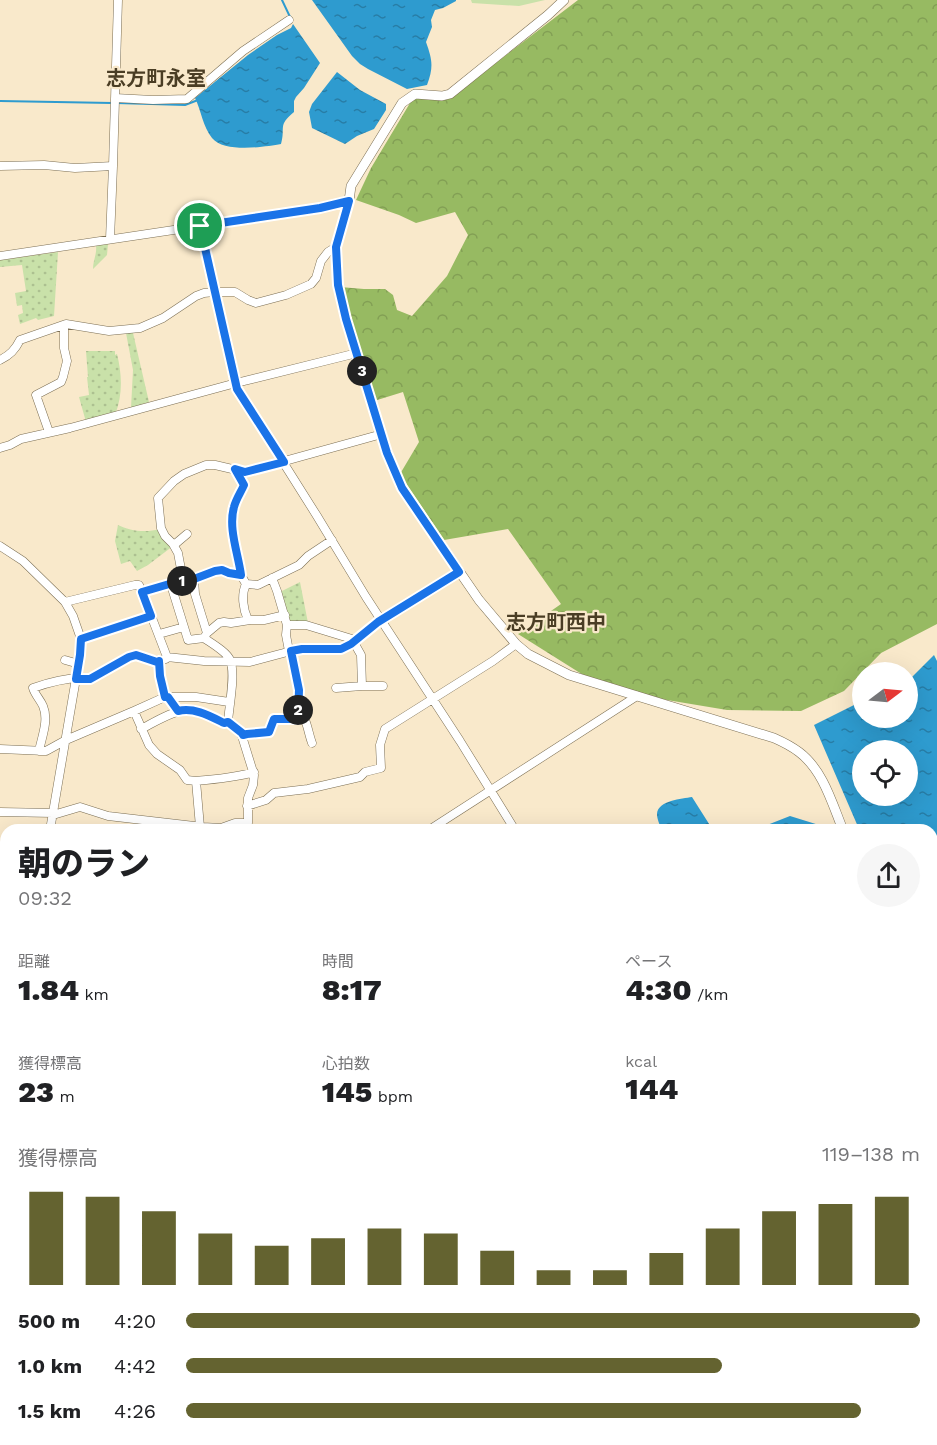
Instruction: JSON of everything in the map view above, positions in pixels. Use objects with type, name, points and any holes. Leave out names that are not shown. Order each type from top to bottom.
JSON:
[{"type":"street","points":[[110,239],[118,0]]},
{"type":"street","points":[[564,0],[450,94],[442,96],[415,94],[402,104],[351,186],[336,247],[338,285],[346,319],[387,453],[402,488],[459,572],[516,644],[528,654],[569,675],[774,738],[789,745],[801,753],[814,768],[825,785],[841,824]]},
{"type":"street","points":[[115,99],[187,99],[243,51],[289,20]]},
{"type":"street","points":[[0,166],[44,165],[75,168],[113,166]]},
{"type":"street","points":[[0,256],[320,208],[349,201]]},
{"type":"street","points":[[200,226],[237,389],[366,597],[511,824]]},
{"type":"street","points":[[0,360],[15,350],[20,340],[64,325],[109,332],[140,328],[163,318],[196,296],[214,292],[235,292],[256,303],[286,295],[311,284],[316,278],[321,261],[328,252],[336,247]]},
{"type":"street","points":[[49,432],[36,395],[60,382],[63,377],[67,360],[64,348],[64,325]]},
{"type":"street","points":[[0,448],[21,439],[357,353]]},
{"type":"street","points":[[183,580],[178,553],[161,528],[158,505],[159,496],[183,474],[206,465],[245,472],[382,434]]},
{"type":"street","points":[[235,469],[244,485],[232,516],[234,540],[241,575],[246,584]]},
{"type":"street","points":[[174,545],[187,534]]},
{"type":"street","points":[[246,584],[258,585],[299,566],[308,556],[332,540]]},
{"type":"street","points":[[0,546],[23,561],[65,602],[81,639],[79,663],[51,824]]},
{"type":"street","points":[[142,592],[194,579],[215,571],[222,570],[241,575]]},
{"type":"street","points":[[39,751],[45,717],[43,705],[33,688],[45,682],[90,679],[136,655],[157,662],[163,659],[250,662],[302,649],[341,649],[382,620],[459,572]]},
{"type":"street","points":[[272,578],[285,615],[286,634],[299,690],[298,719]]},
{"type":"street","points":[[194,579],[195,594],[206,635],[231,661],[232,685],[228,722]]},
{"type":"street","points":[[246,584],[243,591],[243,602],[248,620]]},
{"type":"street","points":[[65,602],[139,585],[159,634],[163,659],[160,676],[166,697],[178,711]]},
{"type":"street","points":[[171,585],[188,640],[206,635],[219,623],[264,620],[285,615]]},
{"type":"street","points":[[81,639],[151,616]]},
{"type":"street","points":[[287,625],[306,625],[352,639],[361,655],[362,686]]},
{"type":"street","points":[[159,634],[184,627]]},
{"type":"street","points":[[247,806],[266,800],[274,793],[308,789],[360,777],[365,772],[381,768],[380,745],[386,729],[516,644]]},
{"type":"street","points":[[65,660],[79,663]]},
{"type":"street","points":[[336,688],[382,686]]},
{"type":"street","points":[[438,824],[637,696]]},
{"type":"street","points":[[0,749],[46,751],[66,740],[166,697],[196,697],[229,702]]},
{"type":"street","points":[[141,729],[178,711],[193,710],[224,723],[228,722],[242,733],[254,772],[253,785],[248,798],[248,823],[233,824]]},
{"type":"street","points":[[134,711],[149,745],[180,770],[187,780],[237,777],[254,772]]},
{"type":"street","points":[[243,735],[269,732],[274,719],[298,719],[306,721],[312,743]]},
{"type":"street","points":[[196,781],[200,824]]},
{"type":"street","points":[[0,812],[53,814],[80,807],[108,816],[178,824]]},
{"type":"street","points":[[0,1195],[0,1208]]},
{"type":"green space","points":[[471,0],[545,0],[519,6],[472,3]]},
{"type":"green space","points":[[578,0],[937,0],[937,624],[881,653],[872,662],[852,662],[852,683],[844,691],[801,711],[727,710],[649,697],[588,678],[518,634],[561,604],[508,529],[444,540],[400,474],[419,442],[403,392],[374,401],[340,287],[385,289],[393,295],[397,310],[412,316],[447,276],[468,235],[455,212],[416,223],[356,200],[371,168],[413,98],[450,98]]},
{"type":"green space","points":[[108,244],[107,255],[93,269],[96,245]]},
{"type":"green space","points":[[58,252],[54,316],[38,320],[36,318],[20,324],[18,315],[23,313],[22,305],[17,306],[15,293],[26,291],[22,265],[0,267],[0,260]]},
{"type":"green space","points":[[126,333],[133,333],[149,402],[131,408],[133,370]]},
{"type":"green space","points":[[86,351],[115,351],[119,362],[121,384],[115,415],[86,422],[79,397],[89,395]]},
{"type":"green space","points":[[118,525],[138,531],[159,529],[173,546],[137,571],[130,561],[121,564],[115,541]]},
{"type":"green space","points":[[300,582],[308,623],[288,624],[280,592]]},
{"type":"water","points":[[312,0],[456,1],[435,10],[431,20],[432,27],[426,42],[431,63],[427,85],[407,89],[360,64]]},
{"type":"water","points":[[293,24],[320,63],[294,101],[294,112],[284,124],[281,144],[245,148],[218,143],[206,129],[195,98],[248,55],[291,28]]},
{"type":"water","points":[[337,72],[360,90],[386,104],[386,110],[374,129],[345,144],[312,128],[309,112],[312,104]]},
{"type":"water","points":[[934,655],[937,661],[937,824],[857,824],[814,725],[852,706],[852,728],[918,728],[918,671]]},
{"type":"water","points":[[692,797],[709,824],[659,824],[658,809],[671,801]]},
{"type":"water","points":[[790,816],[816,824],[770,824]]},
{"type":"waterway","points":[[282,0],[291,19]]},
{"type":"waterway","points":[[117,103],[185,105],[198,100]]},
{"type":"waterway","points":[[0,101],[112,103]]},
{"type":"district","name":"志方町永室","points":[[156,78]]},
{"type":"district","name":"志方町西中","points":[[556,622]]},
{"type":"route","points":[[349,201],[336,247],[338,285],[346,319],[394,471],[402,488],[459,572],[378,622],[351,644],[341,649],[291,651],[299,690],[298,719],[276,718],[272,721],[271,731],[266,733],[243,735],[228,722],[224,723],[193,710],[178,711],[168,697],[165,697],[159,661],[136,655],[90,679],[76,679],[81,639],[151,616],[142,592],[194,579],[215,571],[222,570],[241,575],[232,516],[236,500],[244,485],[235,469],[245,472],[284,462],[237,389],[200,226],[320,208],[349,201]]}]
